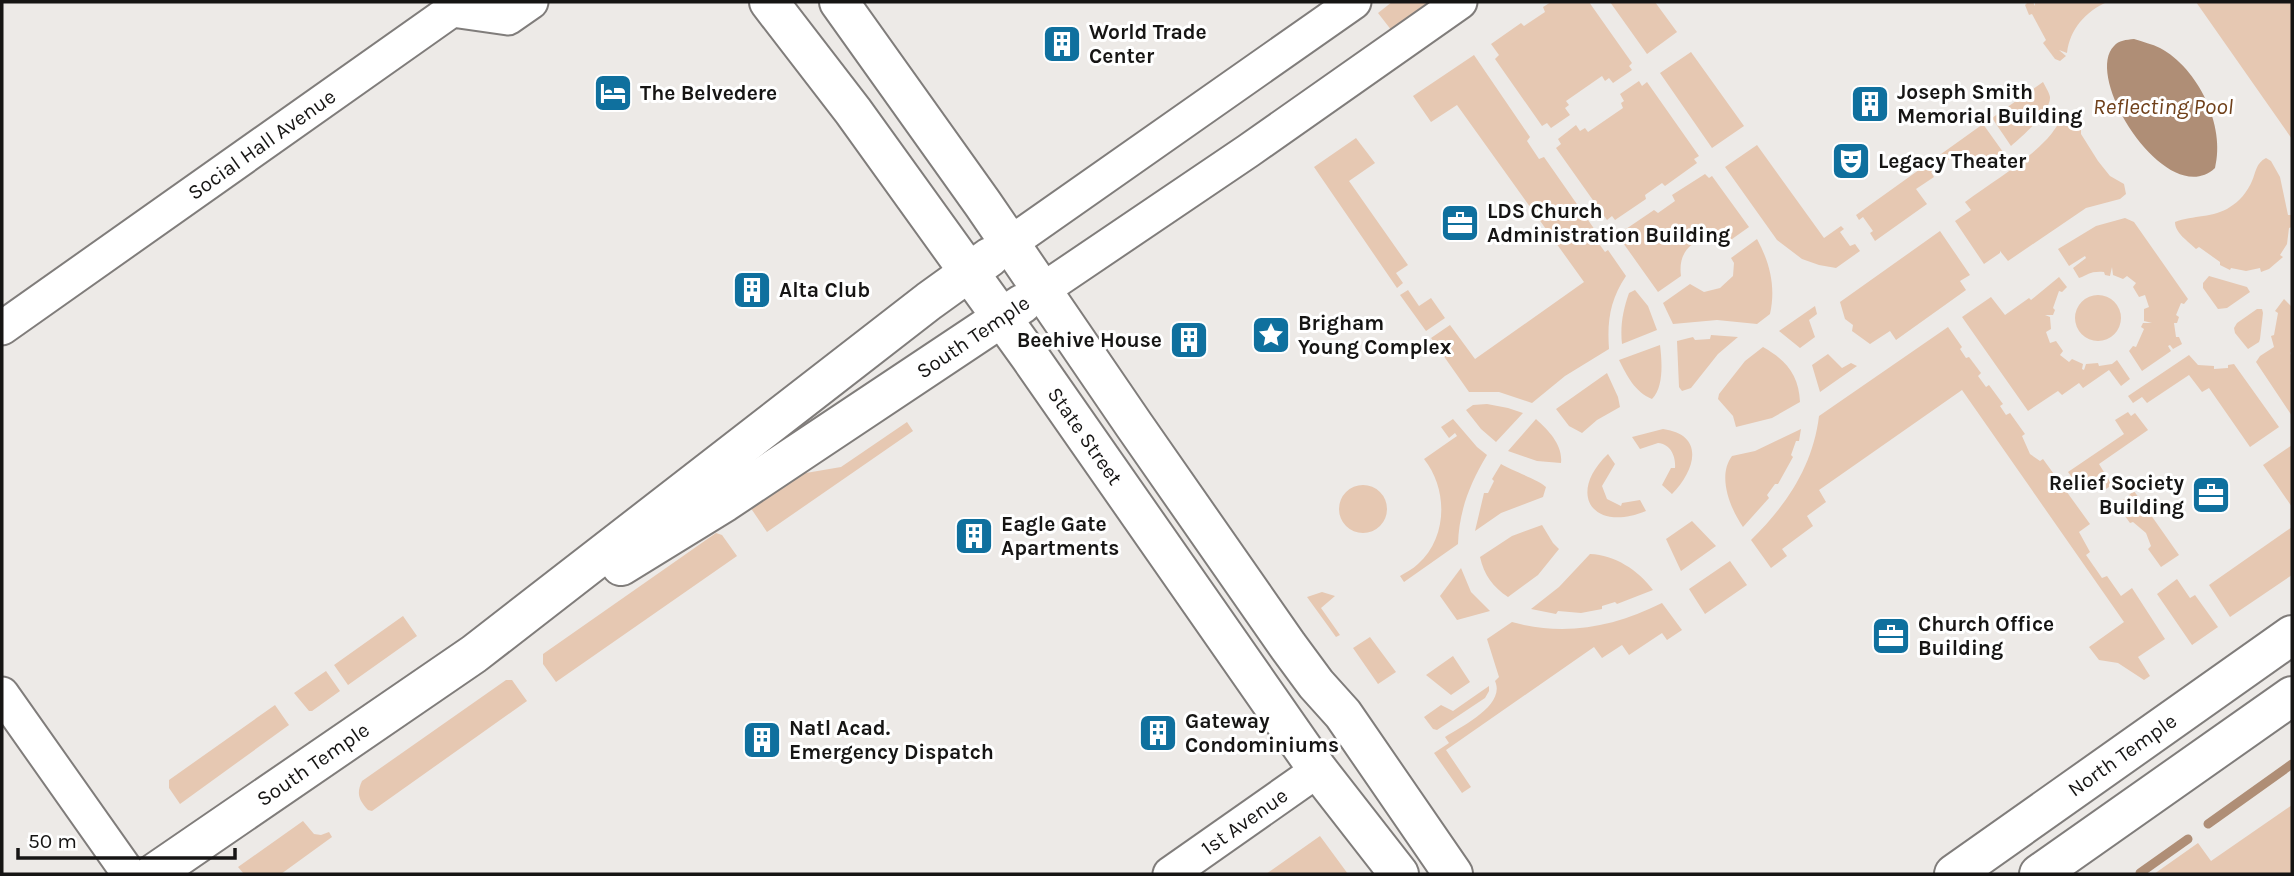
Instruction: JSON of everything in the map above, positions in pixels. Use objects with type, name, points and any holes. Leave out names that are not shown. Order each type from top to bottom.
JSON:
[{"type":"main road","name":"State Street","points":[[768,2],[853,111],[1002,318],[1318,770],[1399,874]]},
{"type":"main road","points":[[839,2],[1295,655],[1343,714],[1453,874]]},
{"type":"main road","name":"South Temple","points":[[153,874],[474,654],[968,272],[1009,244]]},
{"type":"main road","name":"South Temple","points":[[474,654],[705,515],[1041,291]]},
{"type":"main road","name":"North Temple","points":[[1954,874],[2292,635]]},
{"type":"main road","points":[[2039,874],[2292,696]]},
{"type":"street","name":"Social Hall Avenue","points":[[2,328],[452,10],[508,18],[531,2]]},
{"type":"street","name":"South Temple","points":[[1009,244],[1354,2]]},
{"type":"street","name":"South Temple","points":[[1041,291],[1248,151],[1460,2]]},
{"type":"street","points":[[2,694],[130,874]]},
{"type":"street","name":"1st Avenue","points":[[1170,874],[1318,770]]},
{"type":"shaded area","points":[[1392,2],[1433,2],[1392,31],[1378,13]]},
{"type":"shaded area","points":[[1551,2],[1589,2],[1632,63],[1629,66],[1632,70],[1613,83],[1609,78],[1605,81],[1602,76],[1566,101],[1569,105],[1565,108],[1570,115],[1551,128],[1547,123],[1542,126],[1495,59],[1499,55],[1491,44],[1521,23],[1524,26],[1545,12],[1543,7]]},
{"type":"shaded area","points":[[1610,2],[1655,2],[1677,32],[1647,54]]},
{"type":"shaded area","points":[[2033,2],[2035,6],[2035,2],[2107,2],[2080,22],[2071,36],[2067,53],[2059,50],[2066,56],[2060,61],[2055,59],[2043,43],[2046,40],[2025,5]]},
{"type":"shaded area","points":[[2196,2],[2292,2],[2292,139]]},
{"type":"shaded area","points":[[1691,52],[1744,126],[1712,148],[1660,73]]},
{"type":"shaded area","points":[[1474,55],[1530,137],[1527,141],[1539,159],[1544,157],[1595,230],[1592,234],[1605,252],[1608,250],[1626,276],[1616,294],[1611,311],[1609,349],[1565,376],[1532,403],[1499,392],[1469,392],[1431,338],[1450,325],[1475,359],[1584,282],[1457,105],[1431,122],[1413,96]]},
{"type":"shaded area","points":[[1639,81],[1642,86],[1647,82],[1699,156],[1694,159],[1697,163],[1665,186],[1662,183],[1645,195],[1646,199],[1615,220],[1612,216],[1607,220],[1556,148],[1561,144],[1558,139],[1576,125],[1580,131],[1585,128],[1588,132],[1623,108],[1621,103],[1624,101],[1620,94]]},
{"type":"shaded area","points":[[2043,82],[2050,97],[2046,110],[2011,146],[1992,118]]},
{"type":"shaded area","points":[[2073,112],[2081,121],[2081,134],[2098,161],[2110,176],[2124,184],[2126,194],[2120,199],[2086,208],[2008,261],[2000,251],[1984,264],[1955,221],[1971,210],[1965,202],[2027,157]]},
{"type":"shaded area","points":[[1983,124],[2003,152],[1979,168],[1969,152],[1954,162],[1951,158],[1931,172],[1934,177],[1916,189],[1927,204],[1875,241],[1870,233],[1873,231],[1863,217],[1859,220],[1856,215]]},
{"type":"shaded area","points":[[1356,138],[1375,163],[1349,181],[1408,265],[1396,273],[1403,283],[1397,288],[1314,167]]},
{"type":"shaded area","points":[[1757,145],[1824,238],[1841,226],[1844,229],[1840,232],[1850,246],[1855,244],[1860,251],[1836,268],[1802,259],[1777,240],[1725,167]]},
{"type":"shaded area","points":[[2266,158],[2271,161],[2280,177],[2288,215],[2292,215],[2287,244],[2280,255],[2283,257],[2261,272],[2260,268],[2230,270],[2199,247],[2196,249],[2180,233],[2175,222],[2224,211],[2233,205],[2246,192],[2258,165]]},
{"type":"shaded area","points":[[1705,174],[1709,178],[1712,176],[1749,227],[1725,244],[1707,240],[1692,245],[1683,257],[1681,276],[1658,292],[1621,240],[1626,237],[1623,231],[1654,210],[1658,213],[1675,201],[1672,195]]},
{"type":"shaded area","points":[[2125,218],[2134,222],[2188,299],[2184,304],[2181,303],[2176,315],[2179,317],[2177,323],[2174,323],[2176,337],[2179,337],[2182,344],[2173,349],[2168,346],[2171,351],[2142,371],[2129,351],[2133,346],[2136,347],[2144,329],[2141,327],[2143,323],[2152,323],[2144,321],[2144,309],[2149,307],[2145,295],[2139,297],[2133,287],[2136,283],[2127,276],[2123,279],[2113,275],[2112,267],[2110,276],[2104,272],[2095,272],[2079,278],[2073,268],[2086,258],[2085,256],[2069,266],[2058,249],[2096,226]]},
{"type":"shaded area","points":[[1940,231],[1970,275],[1960,281],[1966,290],[1896,340],[1890,331],[1870,344],[1852,331],[1853,325],[1845,319],[1840,302]]},
{"type":"shaded area","points":[[1757,239],[1771,275],[1770,314],[1757,324],[1717,320],[1673,324],[1663,303],[1690,284],[1704,292],[1720,288],[1733,276],[1734,263],[1731,258]]},
{"type":"shaded area","points":[[2209,276],[2247,287],[2250,292],[2227,308],[2218,309],[2203,288],[2203,283]]},
{"type":"shaded area","points":[[2059,277],[2067,287],[2062,292],[2059,291],[2053,315],[2045,315],[2050,317],[2051,329],[2046,332],[2050,343],[2056,341],[2063,351],[2060,355],[2069,362],[2072,359],[2083,364],[2084,370],[2086,364],[2098,363],[2099,366],[2112,364],[2117,360],[2130,379],[2121,386],[2109,370],[2083,388],[2079,383],[2062,395],[2058,391],[2028,411],[1962,317],[1991,297],[2005,315],[2029,298],[2031,300]]},
{"type":"shaded area","points":[[1408,290],[1419,306],[1431,298],[1445,318],[1426,331],[1400,295]]},
{"type":"shaded area","points":[[1635,290],[1648,306],[1657,330],[1622,344],[1625,306],[1629,293]]},
{"type":"shaded area","points":[[2098,295],[2114,302],[2121,318],[2114,334],[2098,341],[2082,334],[2075,318],[2082,302]]},
{"type":"shaded area","points":[[2284,299],[2292,307],[2292,416],[2256,362],[2274,347],[2271,336],[2274,335],[2278,313],[2275,311]]},
{"type":"shaded area","points":[[1815,306],[1817,314],[1809,320],[1815,337],[1800,348],[1779,331]]},
{"type":"shaded area","points":[[2257,309],[2262,309],[2263,313],[2260,339],[2248,349],[2234,328]]},
{"type":"shaded area","points":[[1948,327],[1966,358],[1969,357],[1981,373],[1978,376],[1986,387],[1989,385],[2003,404],[2000,406],[2006,415],[2010,413],[2025,434],[2022,436],[2030,454],[2040,461],[2043,459],[2090,524],[2079,532],[2090,552],[2086,555],[2102,578],[2107,576],[2121,596],[2132,588],[2165,639],[2138,657],[2150,676],[2144,680],[2118,663],[2099,660],[2089,647],[2124,622],[1962,390],[1819,490],[1826,502],[1807,516],[1813,526],[1782,549],[1787,556],[1771,568],[1751,540],[1776,513],[1796,484],[1811,452],[1819,416]]},
{"type":"shaded area","points":[[1711,335],[1738,337],[1718,354],[1691,388],[1682,391],[1679,387],[1677,341],[1693,337],[1695,340],[1710,339]]},
{"type":"shaded area","points":[[1660,345],[1662,366],[1659,388],[1652,399],[1636,388],[1619,360]]},
{"type":"shaded area","points":[[1763,347],[1790,369],[1797,384],[1800,402],[1772,418],[1736,427],[1733,416],[1718,399],[1719,394],[1745,361]]},
{"type":"shaded area","points":[[1828,354],[1842,368],[1851,363],[1857,366],[1820,392],[1812,365]]},
{"type":"shaded area","points":[[2189,355],[2198,365],[2214,366],[2214,369],[2228,368],[2228,365],[2234,364],[2279,427],[2250,447],[2209,388],[2202,392],[2189,375],[2147,403],[2142,397],[2133,403],[2128,396]]},
{"type":"shaded area","points":[[1607,373],[1620,407],[1597,420],[1582,433],[1569,426],[1556,409]]},
{"type":"shaded area","points":[[1487,404],[1523,413],[1496,442],[1466,410],[1473,405]]},
{"type":"shaded area","points":[[2128,412],[2131,416],[2135,413],[2148,430],[2099,464],[2112,485],[2106,489],[2099,480],[2082,491],[2068,472],[2124,434],[2115,420]]},
{"type":"shaded area","points":[[1453,419],[1487,455],[1466,498],[1458,544],[1404,582],[1400,576],[1416,566],[1428,553],[1439,527],[1441,498],[1432,471],[1424,459],[1457,436],[1455,433],[1449,438],[1441,427]]},
{"type":"shaded area","points":[[1536,419],[1557,444],[1561,463],[1537,461],[1508,451]]},
{"type":"shaded area","points":[[907,422],[913,431],[767,532],[750,507],[800,474],[841,467]]},
{"type":"shaded area","points":[[1663,429],[1686,438],[1691,446],[1691,465],[1672,494],[1662,485],[1671,468],[1675,468],[1672,452],[1658,443],[1640,449],[1632,437]]},
{"type":"shaded area","points":[[1801,429],[1799,441],[1796,441],[1791,455],[1793,457],[1778,484],[1775,484],[1767,495],[1769,498],[1743,527],[1730,501],[1725,482],[1732,456],[1755,451]]},
{"type":"shaded area","points":[[2292,445],[2292,507],[2263,465]]},
{"type":"shaded area","points":[[1608,454],[1615,464],[1602,486],[1607,499],[1621,506],[1622,503],[1640,500],[1646,511],[1627,517],[1612,517],[1591,506],[1589,483],[1595,469]]},
{"type":"shaded area","points":[[1501,464],[1546,487],[1543,497],[1501,513],[1475,531],[1484,493],[1488,493]]},
{"type":"shaded area","points":[[1363,485],[1380,492],[1387,509],[1380,526],[1363,533],[1346,526],[1339,509],[1346,492]]},
{"type":"shaded area","points":[[2134,491],[2179,555],[2161,567],[2148,549],[2151,546],[2146,533],[2133,522],[2130,523],[2117,505]]},
{"type":"shaded area","points":[[1692,521],[1716,546],[1681,571],[1666,539]]},
{"type":"shaded area","points":[[1542,525],[1559,549],[1538,575],[1508,597],[1490,580],[1480,557],[1512,536]]},
{"type":"shaded area","points":[[2292,527],[2292,575],[2230,617],[2209,585]]},
{"type":"shaded area","points":[[716,533],[722,535],[737,556],[556,682],[543,664],[543,654]]},
{"type":"shaded area","points":[[1590,554],[1608,557],[1625,565],[1653,590],[1617,604],[1615,602],[1602,606],[1602,609],[1581,613],[1558,611],[1556,614],[1531,609],[1559,587]]},
{"type":"shaded area","points":[[1730,561],[1747,585],[1705,614],[1689,589]]},
{"type":"shaded area","points":[[1461,568],[1471,592],[1490,611],[1457,620],[1440,596]]},
{"type":"shaded area","points":[[2177,579],[2190,598],[2195,595],[2218,627],[2192,645],[2157,594]]},
{"type":"shaded area","points":[[1322,592],[1335,596],[1321,608],[1340,635],[1336,637],[1307,597]]},
{"type":"shaded area","points":[[1662,603],[1682,630],[1667,640],[1662,633],[1629,655],[1622,645],[1602,658],[1594,647],[1446,750],[1471,787],[1462,793],[1434,753],[1449,743],[1445,737],[1481,714],[1494,698],[1497,690],[1495,681],[1499,677],[1487,639],[1512,622],[1551,629],[1588,627],[1607,624]]},
{"type":"shaded area","points":[[403,616],[417,636],[348,685],[334,665]]},
{"type":"shaded area","points":[[1370,637],[1396,672],[1378,684],[1353,648]]},
{"type":"shaded area","points":[[1453,656],[1470,682],[1451,695],[1426,675]]},
{"type":"shaded area","points":[[326,671],[340,691],[309,711],[294,693]]},
{"type":"shaded area","points":[[506,680],[512,680],[527,701],[372,811],[368,810],[359,797],[362,781]]},
{"type":"shaded area","points":[[1489,686],[1485,698],[1437,730],[1433,729],[1424,717],[1441,705],[1453,711]]},
{"type":"shaded area","points":[[275,705],[289,725],[180,804],[169,788],[169,780]]},
{"type":"shaded area","points":[[2292,805],[2292,874],[2154,874],[2198,843],[2211,861]]},
{"type":"shaded area","points":[[303,821],[314,834],[329,832],[332,837],[281,874],[244,874],[238,867]]},
{"type":"shaded area","points":[[1320,836],[1348,874],[1266,874]]},
{"type":"water","name":"Reflecting Pool","points":[[2134,39],[2157,47],[2174,57],[2197,84],[2206,100],[2216,134],[2215,168],[2196,177],[2175,172],[2154,157],[2135,136],[2110,85],[2107,62],[2116,44]]},
{"type":"waterway","points":[[2208,824],[2292,764]]},
{"type":"waterway","points":[[2140,873],[2188,839]]},
{"type":"place","name":"World Trade Center","points":[[1062,44]]},
{"type":"place","name":"The Belvedere","points":[[613,93]]},
{"type":"place","name":"Joseph Smith Memorial Building","points":[[1870,104]]},
{"type":"place","name":"Legacy Theater","points":[[1851,161]]},
{"type":"place","name":"LDS Church Administration Building","points":[[1460,223]]},
{"type":"place","name":"Alta Club","points":[[752,290]]},
{"type":"place","name":"Brigham Young Complex","points":[[1271,335]]},
{"type":"place","name":"Beehive House","points":[[1189,340]]},
{"type":"place","name":"Relief Society Building","points":[[2211,495]]},
{"type":"place","name":"Eagle Gate Apartments","points":[[974,536]]},
{"type":"place","name":"Church Office Building","points":[[1891,636]]},
{"type":"place","name":"Gateway Condominiums","points":[[1158,733]]},
{"type":"place","name":"Natl Acad. Emergency Dispatch","points":[[762,740]]}]
